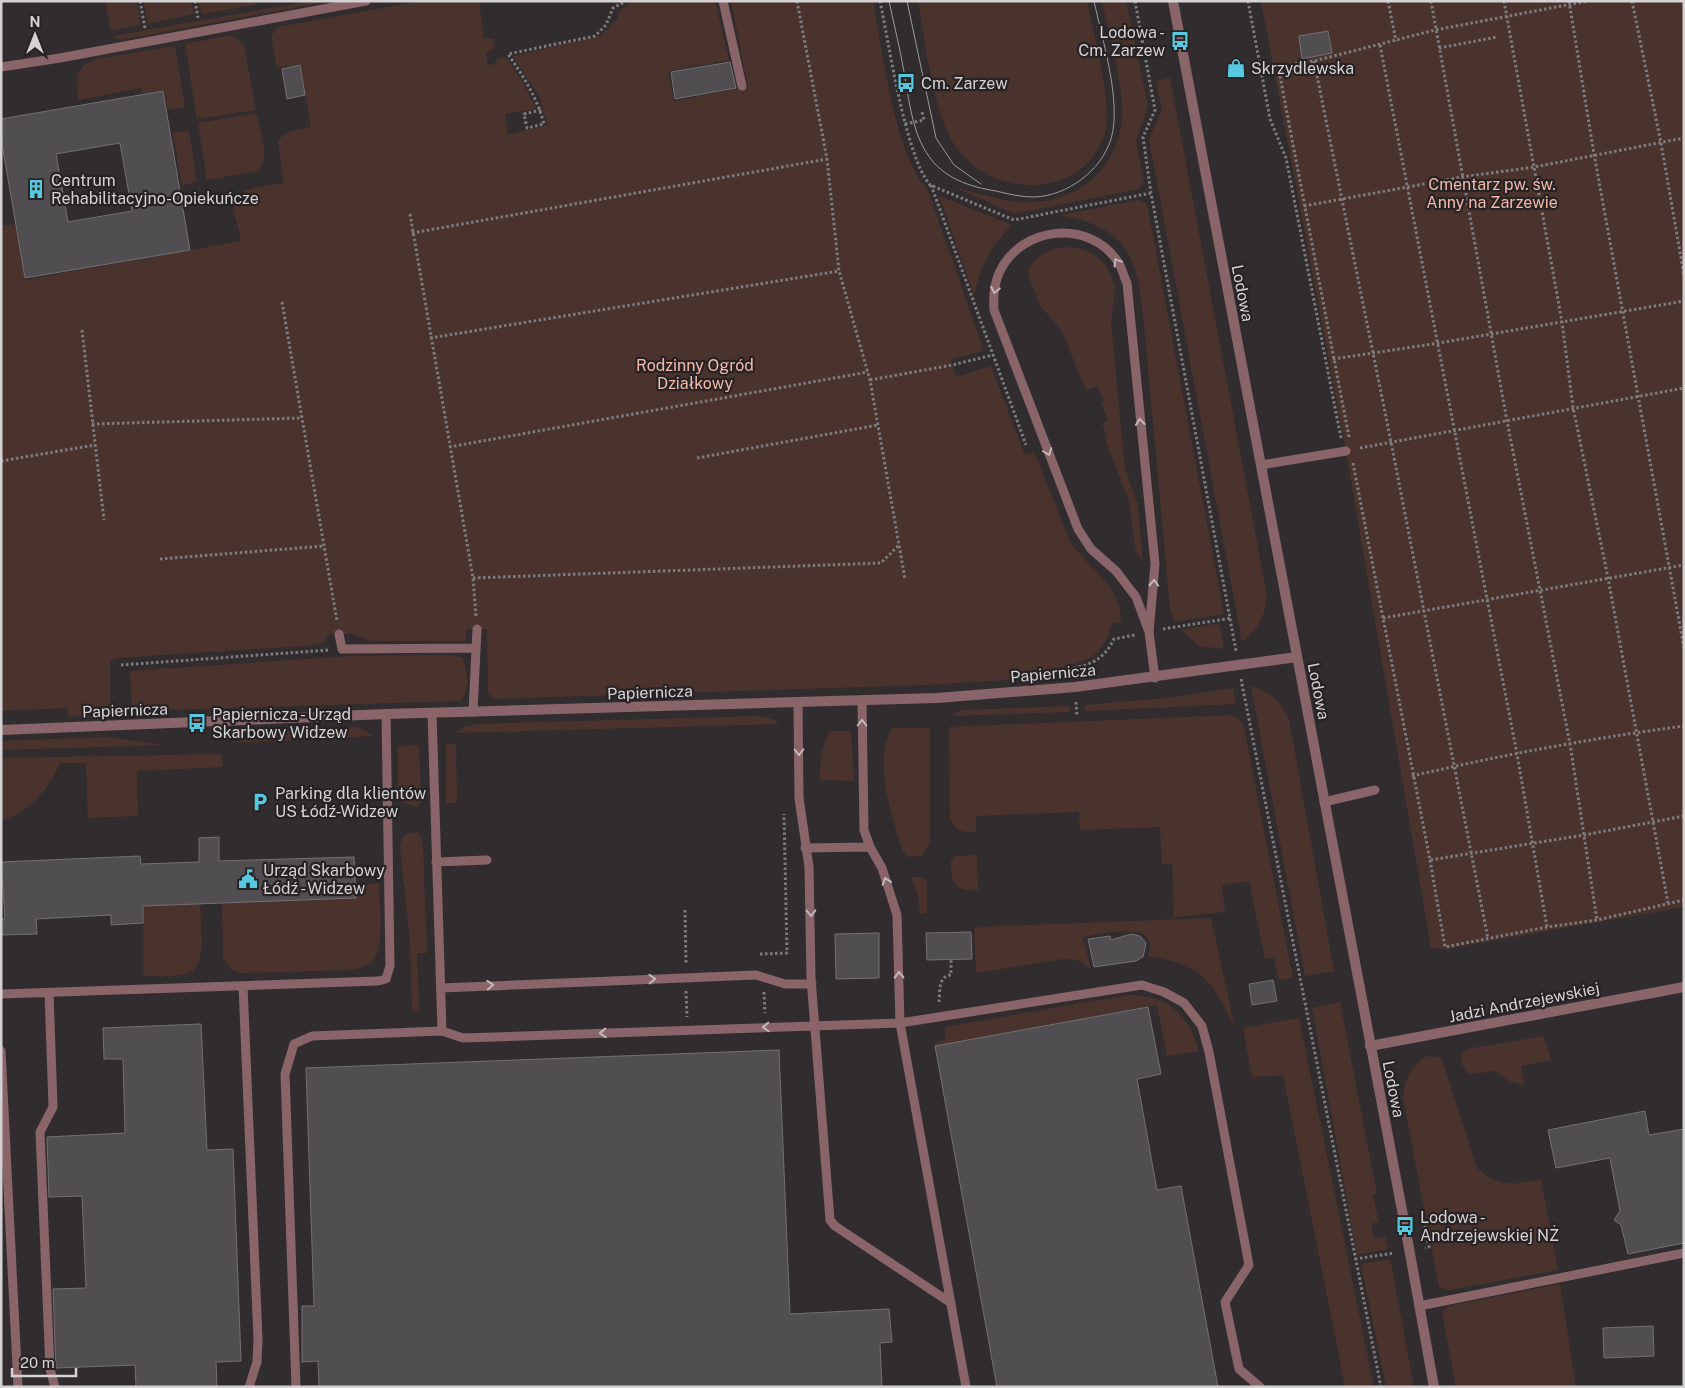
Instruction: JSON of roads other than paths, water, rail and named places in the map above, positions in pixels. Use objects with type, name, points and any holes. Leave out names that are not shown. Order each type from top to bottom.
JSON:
[{"type":"street","name":"Lodowa","points":[[1173,1],[1434,1387]]},
{"type":"street","name":"Papiernicza","points":[[1,730],[386,714],[937,698],[1075,687],[1155,678],[1297,657]]},
{"type":"street","name":"Jadzi Andrzejewskiej","points":[[1370,1046],[1684,987]]},
{"type":"lane","points":[[1,67],[60,58],[366,1]]},
{"type":"lane","points":[[723,1],[742,86]]},
{"type":"lane","points":[[1149,632],[1136,597],[1116,571],[1091,549],[1078,529],[1008,351],[994,310],[993,292],[1000,272],[1012,254],[1026,242],[1048,234],[1070,232],[1089,237],[1108,250],[1120,264],[1126,284],[1155,564],[1149,632],[1155,678]]},
{"type":"lane","points":[[1261,465],[1347,451]]},
{"type":"lane","points":[[473,712],[477,629]]},
{"type":"lane","points":[[340,634],[342,649],[476,648]]},
{"type":"lane","points":[[862,700],[864,830],[870,847],[882,868],[897,915],[900,1023],[966,1387]]},
{"type":"lane","points":[[798,703],[799,798],[805,848],[810,867],[814,1025],[830,1220],[835,1226],[950,1303]]},
{"type":"lane","points":[[432,713],[442,1031]]},
{"type":"lane","points":[[1,994],[378,981],[386,979],[389,973],[389,819],[386,714]]},
{"type":"lane","points":[[1324,802],[1375,790]]},
{"type":"lane","points":[[805,848],[870,847]]},
{"type":"lane","points":[[436,862],[487,860]]},
{"type":"lane","points":[[441,988],[756,975],[785,984],[812,984]]},
{"type":"lane","points":[[296,1387],[285,1074],[294,1044],[312,1036],[442,1031],[463,1038],[766,1026],[900,1023],[1142,985],[1164,992],[1184,1003],[1202,1026],[1209,1052],[1249,1265],[1225,1302],[1239,1369],[1260,1387]]},
{"type":"lane","points":[[244,986],[258,1339],[257,1362],[249,1387]]},
{"type":"lane","points":[[49,992],[53,1107],[40,1132],[50,1369],[55,1387]]},
{"type":"lane","points":[[1,1051],[18,1387]]},
{"type":"lane","points":[[1418,1306],[1684,1253]]},
{"type":"tram line","points":[[889,1],[912,115],[918,136],[928,155],[941,170],[967,184],[1010,194],[1034,197],[1059,192],[1081,180],[1099,161],[1111,139],[1114,124],[1113,89],[1094,1]]},
{"type":"tram line","points":[[907,1],[936,138],[954,165],[981,184]]},
{"type":"place","name":"Lodowa - Cm. Zarzew","points":[[1180,41]]},
{"type":"place","name":"Skrzydlewska","points":[[1236,68]]},
{"type":"place","name":"Cm. Zarzew","points":[[906,83]]},
{"type":"place","name":"Centrum Rehabilitacyjno-Opiekuńcze","points":[[36,189]]},
{"type":"place","name":"Papiernicza - Urząd Skarbowy Widzew","points":[[197,723]]},
{"type":"place","name":"Parking dla klientów US Łódź-Widzew","points":[[260,802]]},
{"type":"place","name":"Urząd Skarbowy Łódź - Widzew","points":[[248,879]]},
{"type":"place","name":"Lodowa - Andrzejewskiej NŻ","points":[[1405,1226]]},
{"type":"park label","name":"Cmentarz pw. św. Anny na Zarzewie","points":[[1492,193]]},
{"type":"park label","name":"Rodzinny Ogród Działkowy","points":[[695,374]]}]
